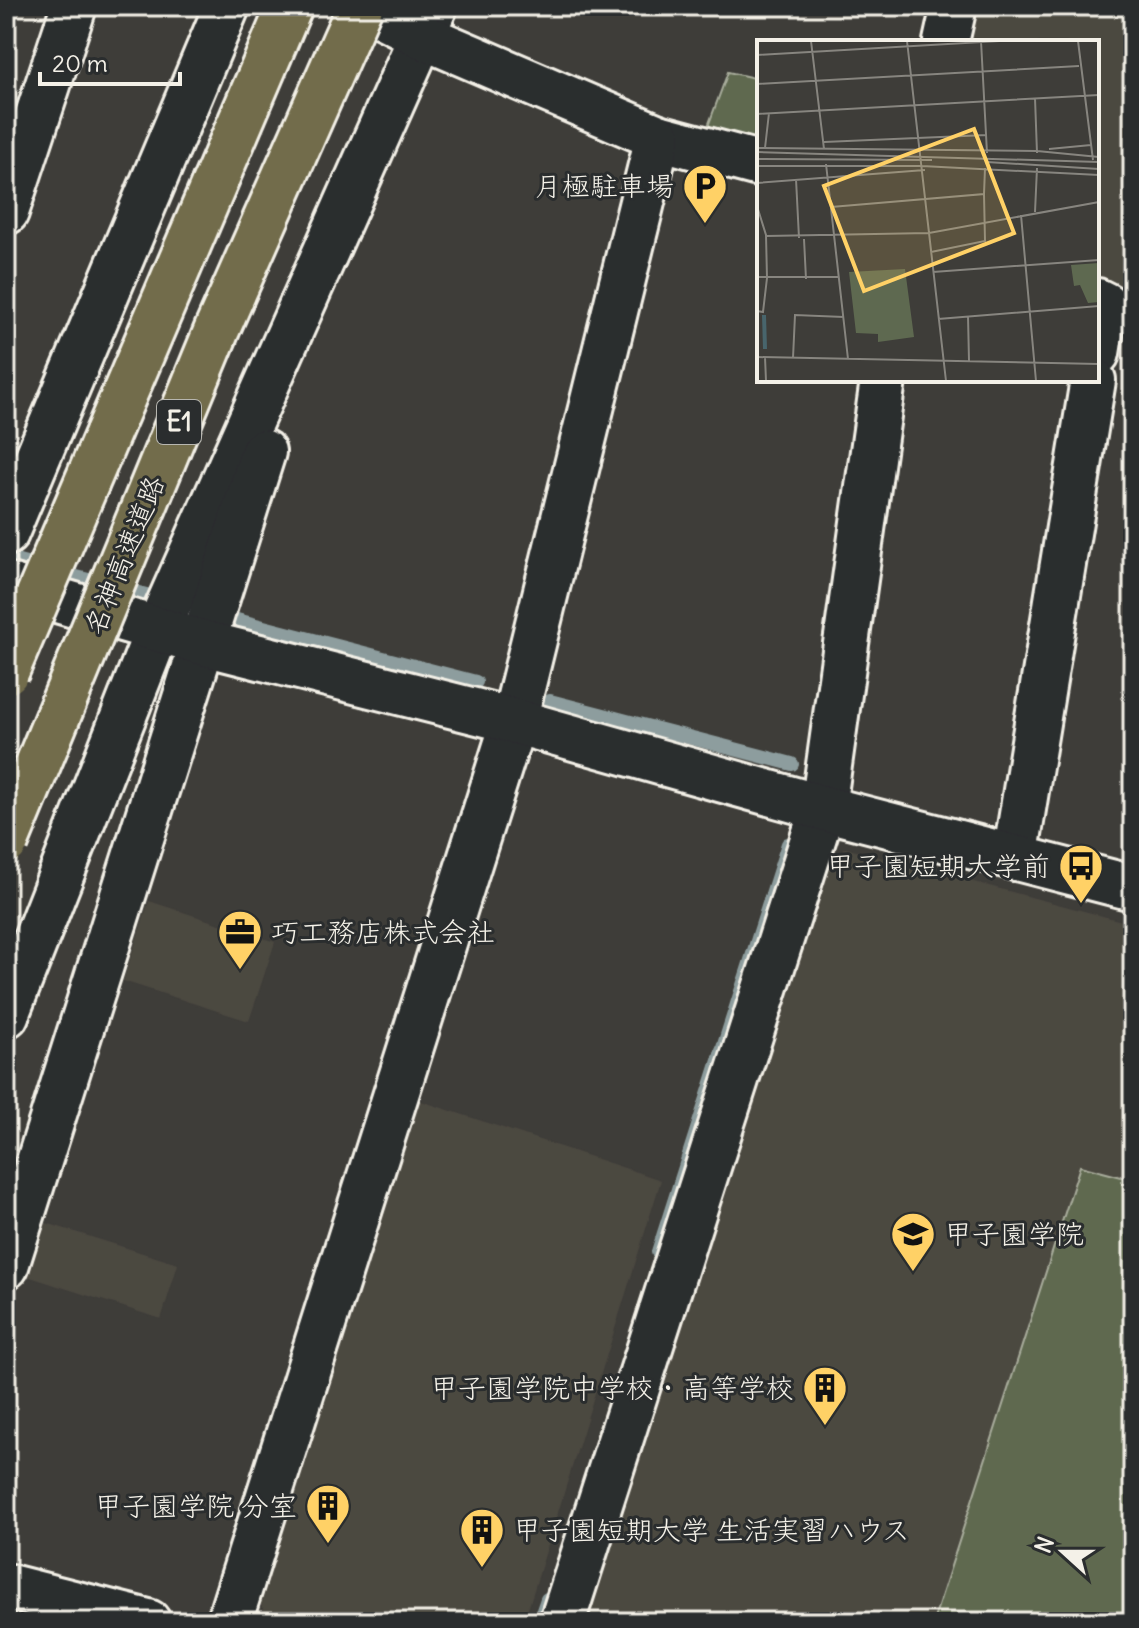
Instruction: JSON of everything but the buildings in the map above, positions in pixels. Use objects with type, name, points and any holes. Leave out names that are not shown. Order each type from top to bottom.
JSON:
[{"type":"highway","name":"E1","points":[[6,672],[290,6]]},
{"type":"highway","name":"名神高速道路","points":[[6,842],[218,327],[362,6]]},
{"type":"street","points":[[6,212],[74,6]]},
{"type":"street","points":[[6,533],[227,6]]},
{"type":"street","points":[[362,6],[428,21],[658,137],[757,163]]},
{"type":"street","points":[[946,40],[954,6]]},
{"type":"street","points":[[6,1015],[158,629],[428,21]]},
{"type":"street","points":[[229,1622],[514,721],[658,137]]},
{"type":"street","points":[[6,1266],[137,842],[204,643],[328,245]]},
{"type":"street","points":[[1099,302],[1105,305],[1099,341]]},
{"type":"street","points":[[562,1622],[823,808],[883,382]]},
{"type":"street","points":[[1015,858],[1093,382]]},
{"type":"street","points":[[6,585],[204,643],[514,721],[823,808],[1133,888]]},
{"type":"street","points":[[6,1586],[148,1622]]},
{"type":"shaded area","points":[[975,6],[1133,6],[1133,305],[1099,284],[1099,40],[967,40]]},
{"type":"shaded area","name":"甲子園学院","points":[[845,848],[1133,924],[1133,1622],[579,1622],[827,862]]},
{"type":"shaded area","points":[[149,901],[275,942],[249,1021],[123,981]]},
{"type":"shaded area","points":[[418,1100],[661,1180],[524,1622],[271,1622],[259,1602],[311,1425]]},
{"type":"shaded area","points":[[43,1222],[178,1264],[161,1319],[27,1276]]},
{"type":"green space","points":[[728,72],[757,79],[757,143],[707,129]]},
{"type":"green space","points":[[1080,1166],[1133,1180],[1133,1622],[933,1622]]},
{"type":"waterway","points":[[11,560],[158,598]]},
{"type":"waterway","points":[[233,619],[476,682]]},
{"type":"waterway","points":[[550,701],[792,764]]},
{"type":"waterway","points":[[658,1252],[788,844]]},
{"type":"waterway","points":[[539,1622],[547,1599]]},
{"type":"place","name":"月極駐車場","points":[[705,225]]},
{"type":"place","name":"甲子園短期大学前","points":[[1081,905]]},
{"type":"place","name":"巧工務店株式会社","points":[[240,971]]},
{"type":"place","name":"甲子園学院","points":[[913,1273]]},
{"type":"place","name":"甲子園学院中学校・高等学校","points":[[825,1427]]},
{"type":"place","name":"甲子園学院 分室","points":[[328,1545]]},
{"type":"place","name":"甲子園短期大学 生活実習ハウス","points":[[482,1569]]}]
